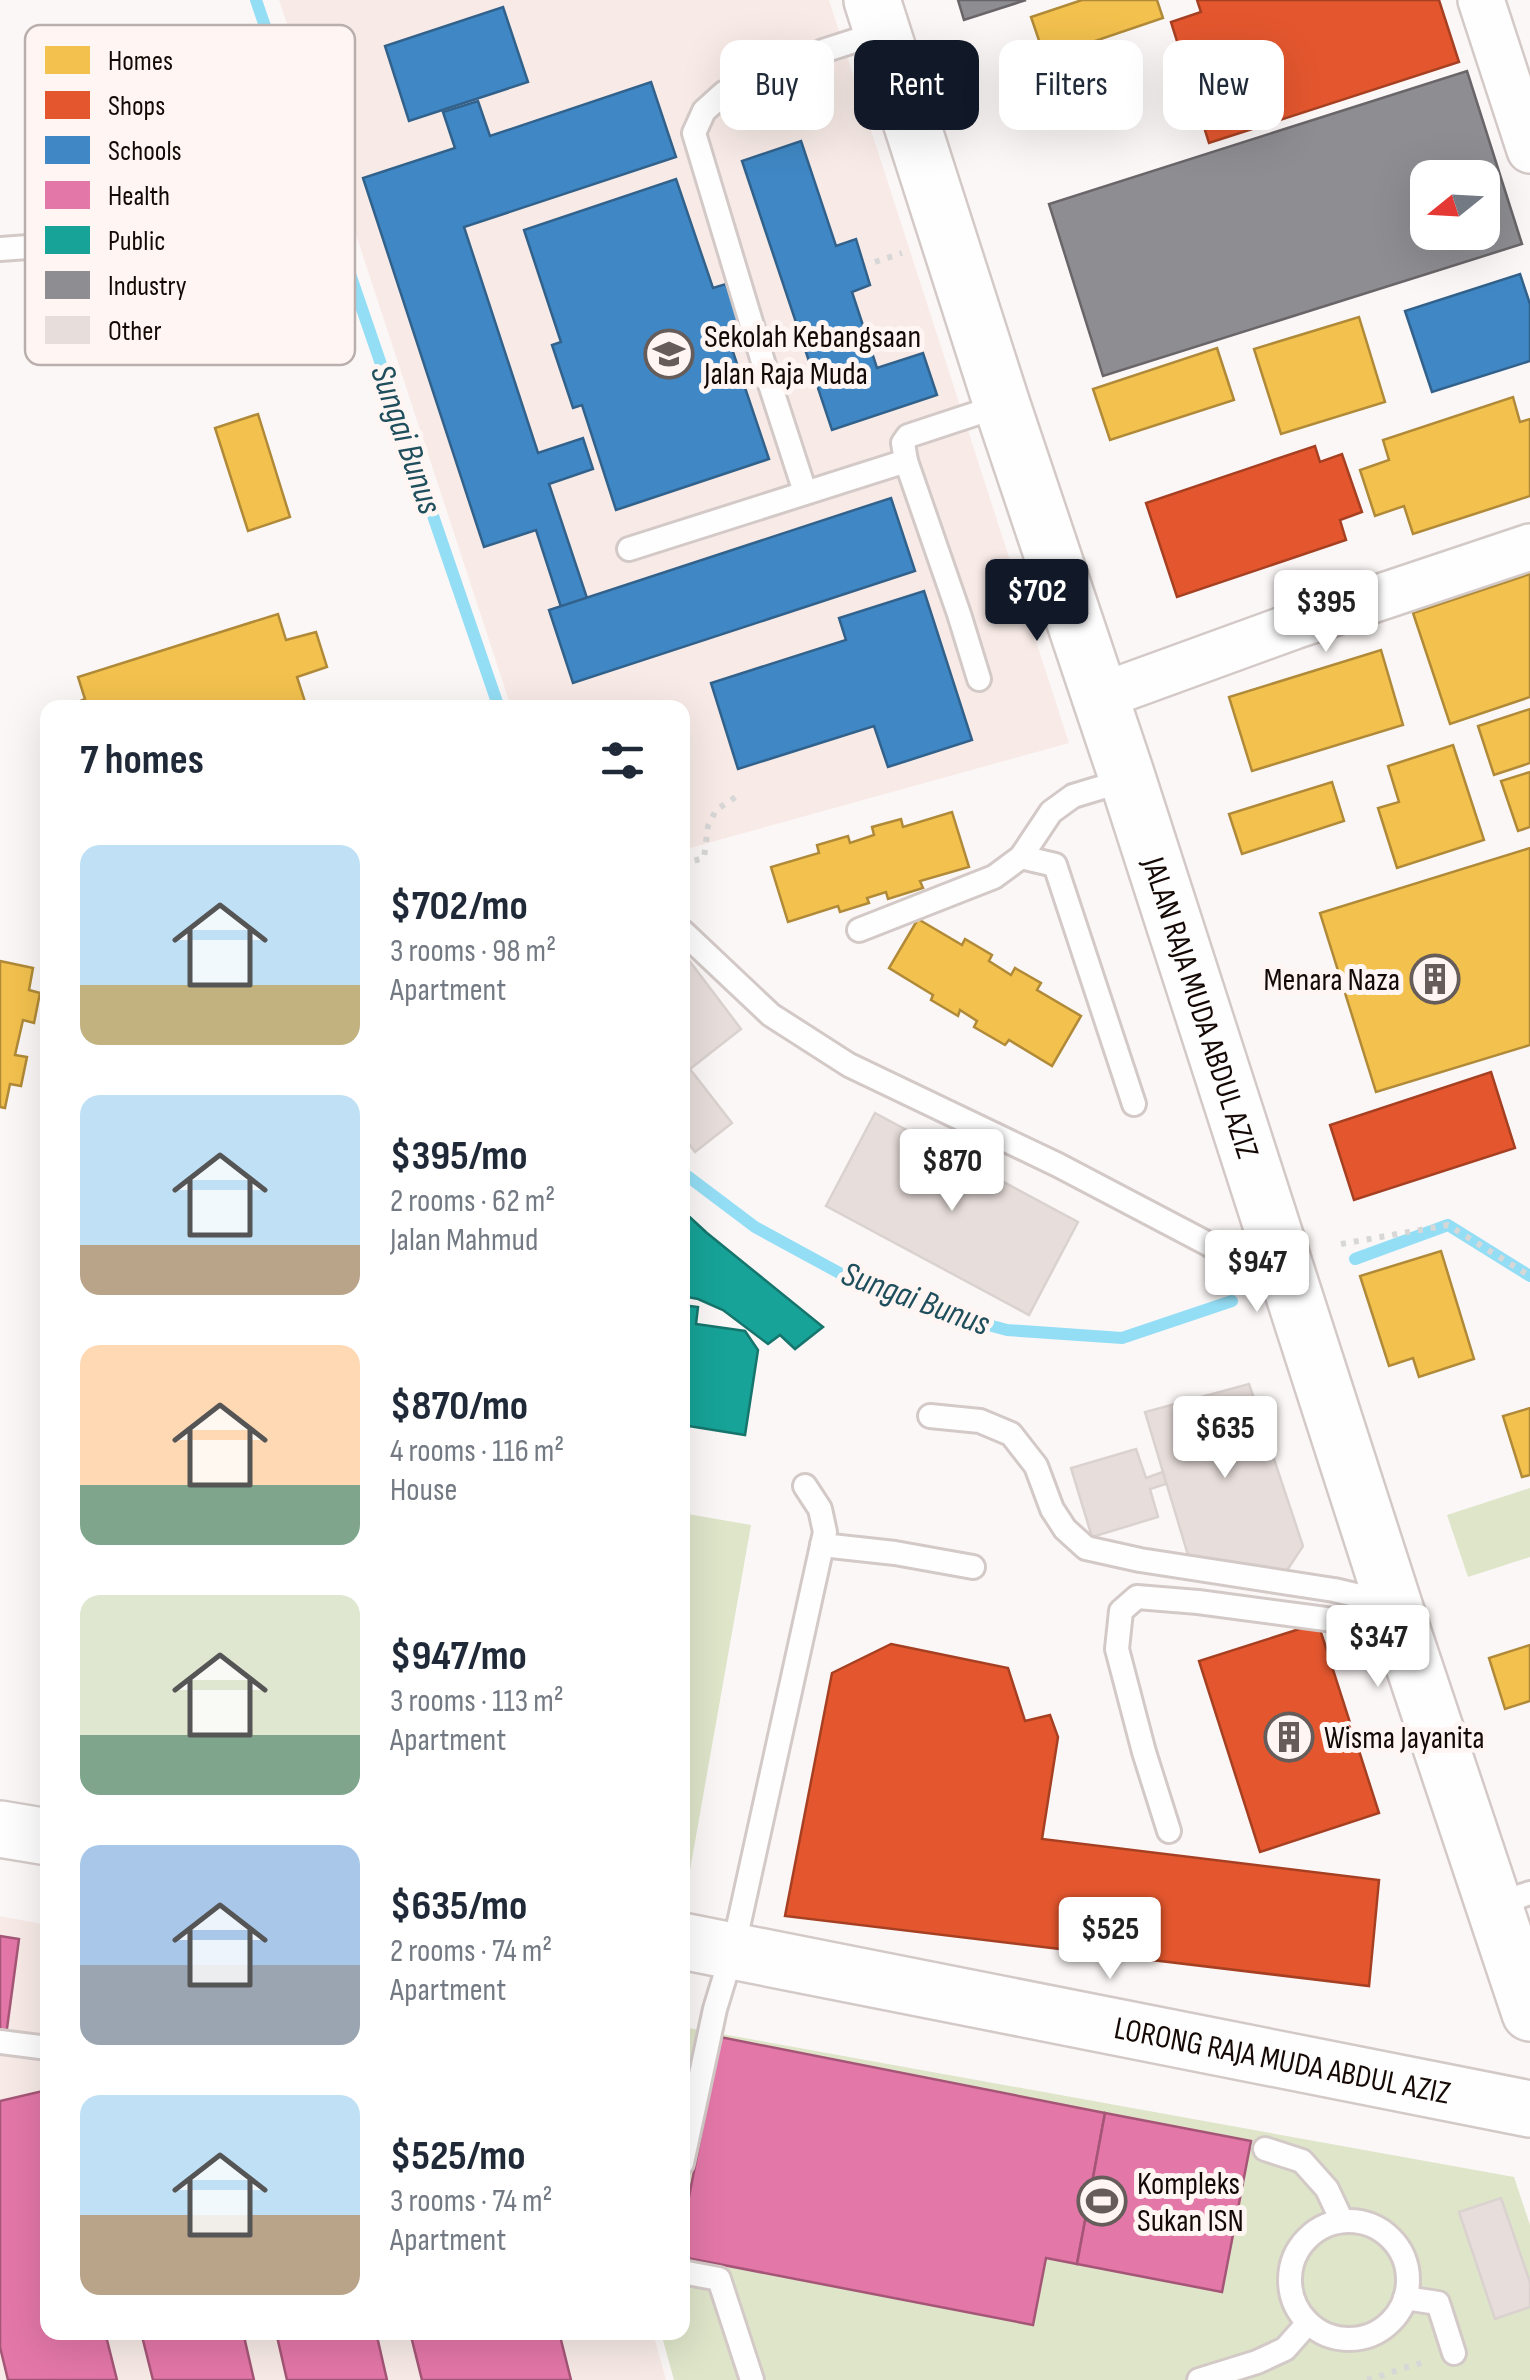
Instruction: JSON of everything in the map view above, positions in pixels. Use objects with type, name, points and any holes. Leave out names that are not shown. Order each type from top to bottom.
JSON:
[{"type":"main road","name":"JALAN RAJA MUDA ABDUL AZIZ","points":[[877,16],[1399,1621],[1512,1899],[1530,2013]]},
{"type":"main road","points":[[0,1829],[40,1836]]},
{"type":"main road","name":"LORONG RAJA MUDA ABDUL AZIZ","points":[[708,1946],[1530,2109]]},
{"type":"street","points":[[1482,0],[1530,150]]},
{"type":"street","points":[[1099,696],[1530,547]]},
{"type":"lane","points":[[805,492],[694,134],[704,111],[724,92],[826,50],[877,16]]},
{"type":"lane","points":[[0,249],[25,247]]},
{"type":"lane","points":[[979,680],[903,443],[908,436],[1002,405]]},
{"type":"lane","points":[[629,549],[906,461]]},
{"type":"lane","points":[[859,930],[994,877],[1022,857],[1051,812],[1073,796],[1126,780]]},
{"type":"lane","points":[[1022,857],[1055,865],[1134,1104]]},
{"type":"lane","points":[[690,938],[772,1015],[849,1065],[1058,1164],[1214,1247],[1241,1253],[1281,1252]]},
{"type":"lane","points":[[930,1416],[980,1420],[1011,1434],[1036,1466],[1052,1509],[1065,1529],[1086,1548],[1334,1590],[1399,1621]]},
{"type":"lane","points":[[690,2126],[715,2009],[708,1946],[825,1532],[820,1509],[805,1486]]},
{"type":"lane","points":[[822,1545],[895,1552],[973,1568]]},
{"type":"lane","points":[[1169,1831],[1117,1649],[1121,1612],[1136,1598],[1198,1602],[1341,1621],[1356,1627],[1399,1621]]},
{"type":"lane","points":[[0,2042],[40,2047]]},
{"type":"lane","points":[[1265,2149],[1302,2161],[1327,2189],[1342,2221]]},
{"type":"lane","points":[[1342,2221],[1361,2222],[1394,2242],[1404,2259],[1408,2278],[1405,2298],[1396,2316],[1382,2330],[1344,2339],[1325,2334],[1308,2323],[1290,2290],[1290,2271],[1296,2253],[1308,2237],[1324,2226],[1342,2221]]},
{"type":"lane","points":[[690,2274],[719,2279],[752,2380]]},
{"type":"lane","points":[[1405,2298],[1438,2303],[1454,2353]]},
{"type":"lane","points":[[1198,2380],[1285,2349],[1308,2323]]},
{"type":"path","points":[[959,614],[1030,591]]},
{"type":"path","points":[[690,862],[704,858],[708,826],[716,810],[736,796]]},
{"type":"path","points":[[1341,1244],[1448,1226],[1530,1276]]},
{"type":"path","points":[[1367,2380],[1454,2353]]},
{"type":"shaded area","name":"Sekolah Kebangsaan Jalan Raja Muda","points":[[279,0],[829,0],[854,77],[854,130],[871,130],[1069,743],[690,848],[690,700],[509,700],[355,232],[355,25],[287,25]]},
{"type":"shaded area","points":[[0,1916],[40,1924],[40,2340],[655,2340],[666,2380],[0,2380]]},
{"type":"green space","points":[[1530,1488],[1530,1557],[1468,1577],[1447,1515]]},
{"type":"green space","points":[[690,1514],[751,1525],[690,1870]]},
{"type":"green space","name":"Kompleks Sukan ISN","points":[[690,2028],[1514,2177],[1530,2225],[1530,2380],[674,2380],[663,2340],[690,2340]]},
{"type":"building: Homes","points":[[1082,0],[1157,0],[1163,18],[1098,40],[1039,40],[1031,17]]},
{"type":"building: Homes","points":[[1359,317],[1385,402],[1281,434],[1254,349]]},
{"type":"building: Homes","points":[[1217,348],[1234,400],[1110,440],[1093,389]]},
{"type":"building: Homes","points":[[1513,397],[1520,422],[1530,419],[1530,496],[1413,534],[1404,506],[1375,516],[1360,470],[1389,460],[1383,440]]},
{"type":"building: Homes","points":[[258,414],[290,517],[248,531],[215,428]]},
{"type":"building: Homes","points":[[1530,574],[1530,697],[1450,724],[1413,613]]},
{"type":"building: Homes","points":[[278,614],[286,640],[316,632],[327,667],[297,677],[304,700],[83,700],[78,677]]},
{"type":"building: Homes","points":[[1381,650],[1403,725],[1252,771],[1229,697]]},
{"type":"building: Homes","points":[[1530,709],[1530,763],[1494,775],[1478,726]]},
{"type":"building: Homes","points":[[1453,745],[1484,840],[1397,868],[1378,808],[1399,802],[1388,766]]},
{"type":"building: Homes","points":[[1530,772],[1530,827],[1518,831],[1501,781]]},
{"type":"building: Homes","points":[[1332,782],[1344,821],[1242,854],[1229,814]]},
{"type":"building: Homes","points":[[952,812],[969,867],[920,881],[923,888],[888,899],[886,892],[867,898],[869,903],[840,912],[838,906],[788,922],[771,867],[819,853],[817,845],[848,836],[850,843],[874,835],[872,827],[901,819],[903,827]]},
{"type":"building: Homes","name":"Menara Naza","points":[[1530,848],[1530,1045],[1376,1092],[1320,913]]},
{"type":"building: Homes","points":[[918,919],[962,945],[965,939],[992,955],[989,961],[1011,975],[1015,968],[1041,983],[1037,990],[1081,1016],[1052,1066],[1009,1040],[1005,1045],[974,1027],[977,1021],[960,1010],[958,1016],[931,1000],[933,995],[889,968]]},
{"type":"building: Homes","points":[[0,961],[33,968],[29,990],[40,993],[34,1023],[23,1020],[15,1055],[27,1057],[21,1086],[10,1084],[5,1108],[0,1107]]},
{"type":"building: Homes","points":[[1441,1251],[1474,1359],[1419,1377],[1413,1358],[1389,1366],[1360,1276]]},
{"type":"building: Homes","points":[[1530,1408],[1530,1475],[1522,1477],[1503,1416]]},
{"type":"building: Homes","points":[[1530,1645],[1530,1701],[1505,1709],[1489,1658]]},
{"type":"building: Shops","points":[[1197,0],[1439,0],[1459,62],[1284,119],[1284,40],[1177,40],[1171,22],[1201,12]]},
{"type":"building: Shops","points":[[1205,130],[1249,130],[1209,143]]},
{"type":"building: Shops","points":[[1315,446],[1320,462],[1342,454],[1362,512],[1340,520],[1346,540],[1177,597],[1146,503]]},
{"type":"building: Shops","points":[[1491,1072],[1515,1148],[1354,1200],[1330,1125]]},
{"type":"building: Shops","name":"Wisma Jayanita","points":[[1318,1623],[1379,1813],[1260,1852],[1199,1661]]},
{"type":"building: Shops","points":[[891,1644],[1008,1668],[1025,1721],[1050,1715],[1058,1737],[1042,1839],[1379,1880],[1369,1986],[785,1916],[832,1673]]},
{"type":"building: Schools","points":[[503,7],[528,82],[409,121],[385,46]]},
{"type":"building: Schools","points":[[651,82],[676,157],[464,227],[538,453],[583,438],[593,469],[549,484],[587,598],[561,607],[536,530],[484,547],[363,178],[455,148],[443,112],[478,101],[490,136]]},
{"type":"building: Schools","points":[[801,141],[836,246],[856,239],[870,285],[852,292],[877,368],[923,353],[937,395],[832,430],[742,161]]},
{"type":"building: Schools","points":[[676,179],[713,288],[726,284],[746,345],[732,349],[769,459],[616,510],[582,405],[573,408],[552,345],[561,342],[524,230]]},
{"type":"building: Schools","points":[[1520,274],[1530,304],[1530,361],[1432,392],[1405,311]]},
{"type":"building: Schools","points":[[891,498],[915,571],[573,683],[549,610]]},
{"type":"building: Schools","points":[[924,591],[972,740],[888,767],[874,726],[738,769],[711,683],[846,640],[839,618]]},
{"type":"building: Health","points":[[0,1936],[19,1939],[6,2036],[0,2035]]},
{"type":"building: Health","points":[[720,2037],[1105,2113],[1077,2264],[1046,2258],[1033,2325],[690,2259],[690,2192]]},
{"type":"building: Health","points":[[40,2092],[40,2340],[107,2340],[117,2380],[8,2380],[0,2347],[0,2101]]},
{"type":"building: Health","points":[[1105,2113],[1251,2141],[1222,2292],[1077,2264]]},
{"type":"building: Health","points":[[143,2340],[245,2340],[254,2380],[153,2380]]},
{"type":"building: Health","points":[[278,2340],[378,2340],[387,2380],[287,2380]]},
{"type":"building: Health","points":[[412,2340],[561,2340],[571,2380],[422,2380]]},
{"type":"building: Public","points":[[690,1217],[823,1327],[795,1349],[780,1335],[768,1344],[723,1310],[690,1298]]},
{"type":"building: Public","points":[[690,1306],[698,1307],[696,1324],[745,1331],[758,1350],[745,1435],[690,1426]]},
{"type":"building: Industry","points":[[958,0],[1026,0],[964,20]]},
{"type":"building: Industry","points":[[1467,71],[1495,160],[1410,160],[1410,250],[1500,250],[1500,175],[1522,244],[1103,376],[1049,204]]},
{"type":"building: Other","points":[[690,962],[741,1029],[690,1069]]},
{"type":"building: Other","points":[[690,1069],[732,1123],[695,1152],[690,1145]]},
{"type":"building: Other","points":[[875,1113],[1078,1222],[1029,1315],[826,1206]]},
{"type":"building: Other","points":[[1249,1384],[1303,1546],[1286,1572],[1188,1555],[1145,1412]]},
{"type":"building: Other","points":[[1136,1449],[1146,1478],[1163,1472],[1166,1484],[1150,1489],[1158,1517],[1092,1537],[1071,1468]]},
{"type":"building: Other","points":[[1501,2198],[1530,2282],[1530,2307],[1495,2319],[1459,2212]]},
{"type":"waterway","name":"Sungai Bunus","points":[[256,0],[265,25]]},
{"type":"waterway","name":"Sungai Bunus","points":[[355,288],[496,700]]},
{"type":"waterway","name":"Sungai Bunus","points":[[690,1178],[755,1227],[845,1276],[918,1306],[1007,1330],[1122,1338],[1232,1301]]},
{"type":"waterway","name":"Sungai Bunus","points":[[1355,1259],[1448,1225],[1530,1276]]},
{"type":"place","name":"Sekolah Kebangsaan Jalan Raja Muda","points":[[669,354]]},
{"type":"place","name":"Menara Naza","points":[[1435,979]]},
{"type":"place","name":"Wisma Jayanita","points":[[1289,1737]]},
{"type":"place","name":"Kompleks Sukan ISN","points":[[1102,2201]]}]
